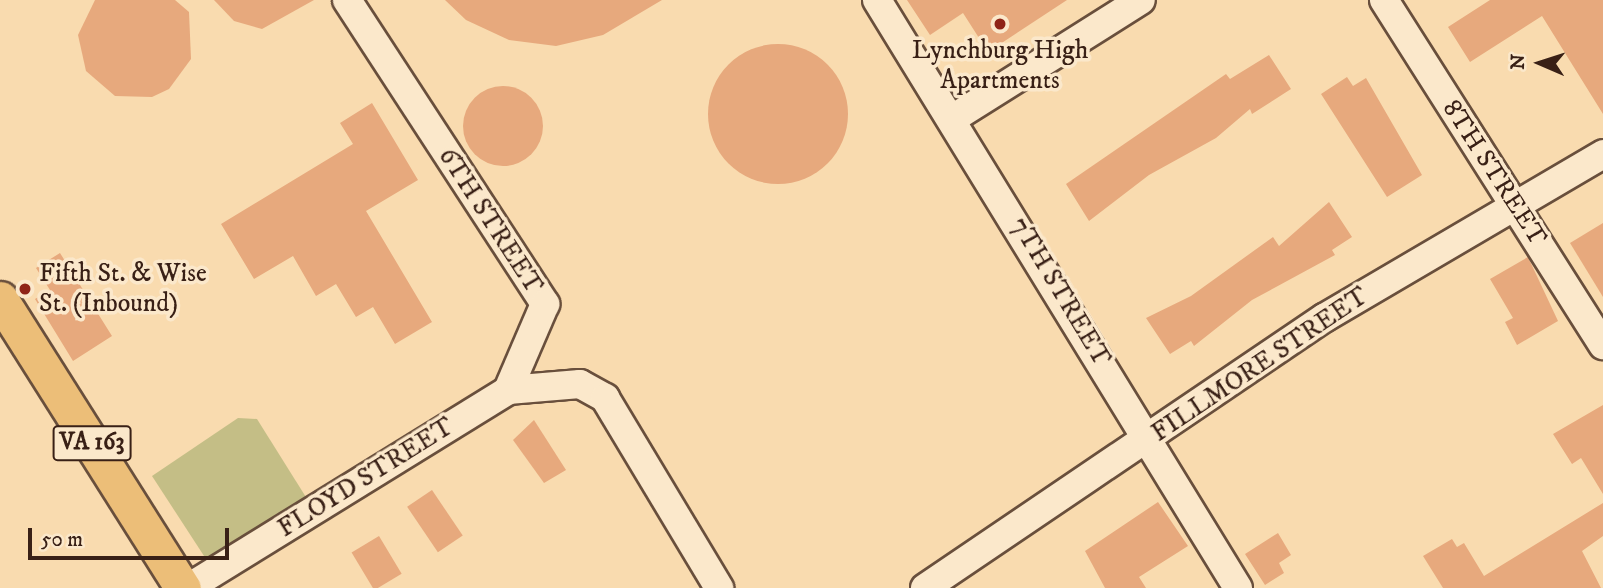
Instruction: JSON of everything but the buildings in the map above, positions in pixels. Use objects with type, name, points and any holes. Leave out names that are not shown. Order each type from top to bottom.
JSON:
[{"type":"main road","name":"VA 163","points":[[0,299],[186,588]]},
{"type":"street","name":"6TH STREET","points":[[347,0],[545,304],[508,390]]},
{"type":"street","name":"7TH STREET","points":[[877,0],[952,118],[1238,588]]},
{"type":"street","points":[[952,118],[1141,0]]},
{"type":"street","name":"8TH STREET","points":[[1384,0],[1603,345]]},
{"type":"street","name":"FILLMORE STREET","points":[[925,588],[1149,441],[1324,318],[1474,228],[1515,210],[1603,154]]},
{"type":"street","points":[[508,390],[580,384],[605,398],[719,588]]},
{"type":"street","name":"FLOYD STREET","points":[[186,588],[508,390]]},
{"type":"shaded area","points":[[238,418],[257,419],[309,502],[206,559],[152,476]]},
{"type":"place","name":"Lynchburg High Apartments","points":[[1000,24]]},
{"type":"place","name":"Fifth St. & Wise St. (Inbound)","points":[[25,289]]}]
